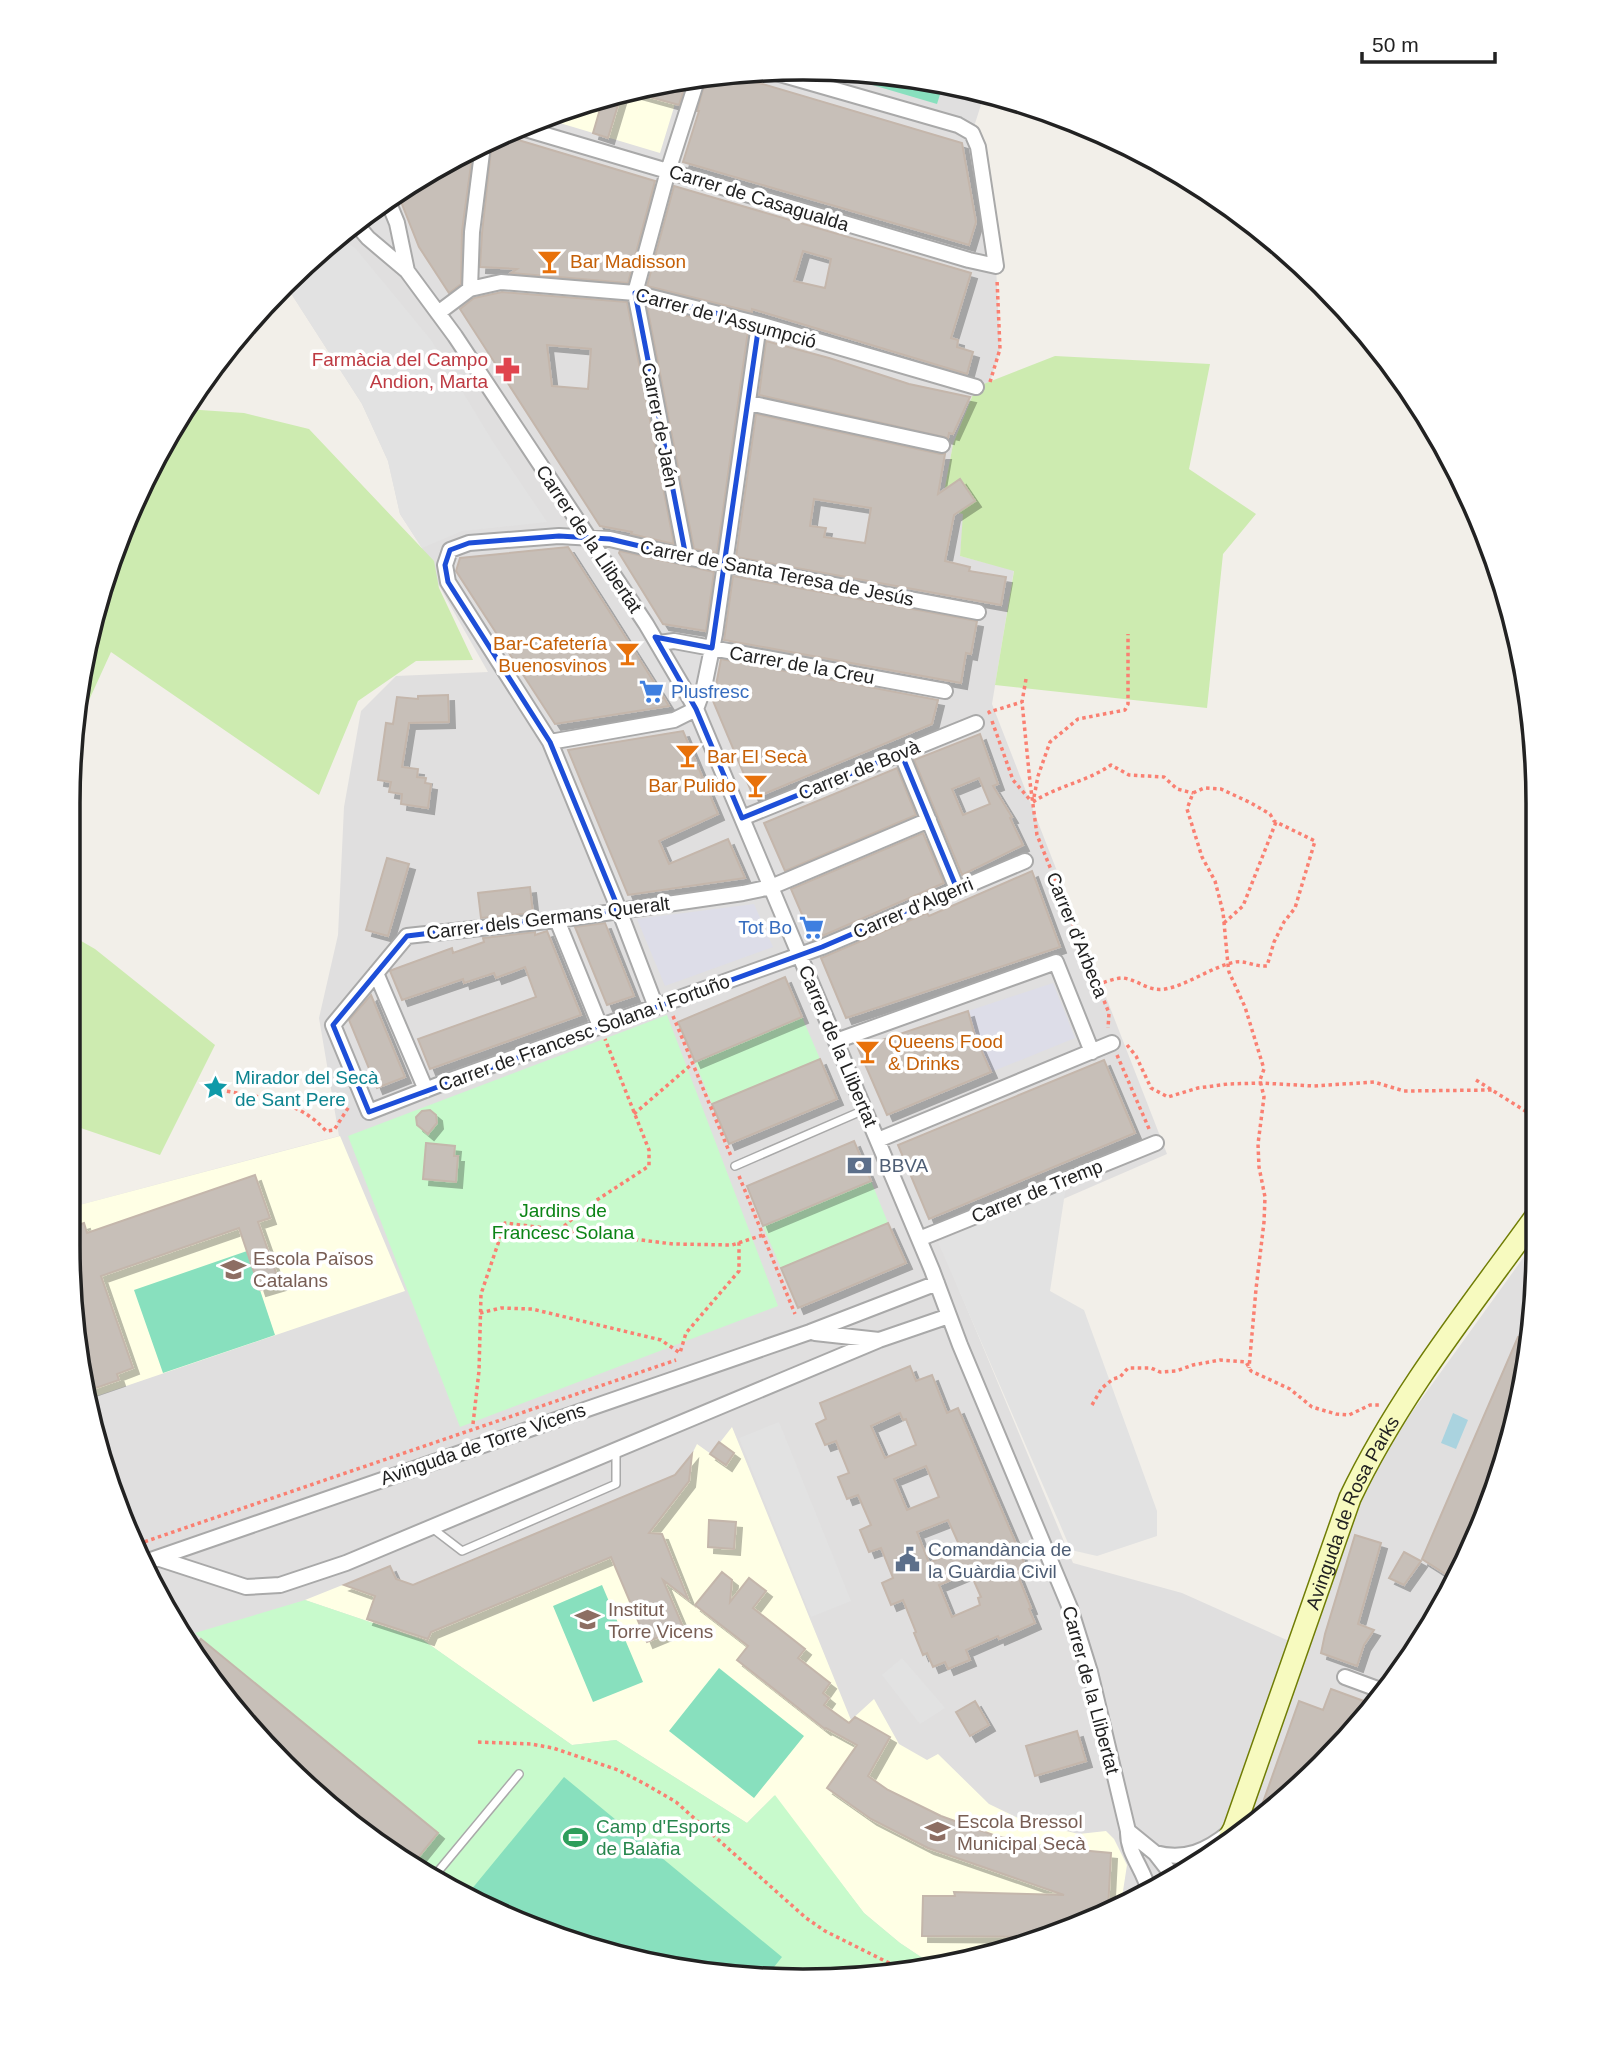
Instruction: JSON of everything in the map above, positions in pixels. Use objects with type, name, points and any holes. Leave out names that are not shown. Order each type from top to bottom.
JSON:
[{"type":"main road","name":"Avinguda de Rosa Parks","points":[[1233,1828],[1350,1499],[1400,1406],[1526,1230]]},
{"type":"street","points":[[815,80],[957,125],[972,133],[978,147],[996,266]]},
{"type":"street","points":[[635,293],[694,89]]},
{"type":"street","name":"Carrer de Casagualda","points":[[536,132],[996,266]]},
{"type":"street","points":[[470,289],[472,232],[483,156]]},
{"type":"street","points":[[391,210],[407,271]]},
{"type":"street","points":[[362,231],[407,271]]},
{"type":"street","name":"Carrer de la Llibertat","points":[[407,271],[438,313],[659,643],[696,709],[919,1239],[1070,1608],[1090,1672],[1131,1850],[1146,1883]]},
{"type":"street","name":"Carrer de l'Assumpció","points":[[438,313],[470,289],[500,282],[635,293],[759,324],[976,387]]},
{"type":"street","name":"Carrer de Jaén","points":[[635,293],[686,557]]},
{"type":"street","points":[[656,1007],[550,742],[674,720],[696,709],[704,687],[726,564],[759,324]]},
{"type":"street","points":[[749,403],[942,445]]},
{"type":"street","name":"Carrer de Santa Teresa de Jesús","points":[[550,742],[447,582],[444,565],[450,550],[469,543],[559,536],[610,539],[686,557],[978,612]]},
{"type":"street","name":"Carrer de la Creu","points":[[659,643],[674,641],[945,691]]},
{"type":"street","name":"Carrer de Bovà","points":[[742,818],[976,723]]},
{"type":"street","points":[[901,753],[957,889]]},
{"type":"street","name":"Carrer dels Germans Queralt","points":[[369,1112],[333,1025],[407,936],[556,920],[771,887],[929,820]]},
{"type":"street","name":"Carrer d'Algerri","points":[[800,954],[1026,862]]},
{"type":"street","points":[[556,920],[600,1026]]},
{"type":"street","name":"Carrer de Francesc Solana i Fortuño","points":[[369,1112],[800,954]]},
{"type":"street","points":[[836,1041],[1056,962],[1092,1052]]},
{"type":"street","points":[[376,972],[426,1090]]},
{"type":"street","points":[[877,1140],[1112,1044]]},
{"type":"street","name":"Carrer de Tremp","points":[[919,1239],[1156,1143]]},
{"type":"street","name":"Avinguda de Torre Vicens","points":[[152,1560],[810,1332],[937,1283]]},
{"type":"street","name":"Avinguda de Torre Vicens","points":[[153,1560],[246,1587],[280,1585],[346,1563],[880,1340],[949,1315]]},
{"type":"street","name":"Avinguda de Torre Vicens","points":[[810,1332],[880,1340]]},
{"type":"street","points":[[1345,1677],[1376,1688]]},
{"type":"street","points":[[1128,1831],[1155,1853],[1169,1871]]},
{"type":"street","points":[[1155,1853],[1168,1857],[1201,1850]]},
{"type":"lane","points":[[735,1167],[865,1110]]},
{"type":"lane","points":[[431,1528],[462,1551],[615,1484],[616,1451]]},
{"type":"lane","points":[[439,1871],[519,1773]]},
{"type":"path","points":[[976,387],[990,382],[1000,349],[996,266]]},
{"type":"path","points":[[1032,802],[1050,742],[1078,719],[1125,710],[1128,704],[1128,634]]},
{"type":"path","name":"Carrer d'Arbeca","points":[[1026,679],[1022,702],[1037,835],[1109,1013],[1108,1034],[1156,1143]]},
{"type":"path","name":"Carrer d'Arbeca","points":[[1022,702],[989,712],[1013,780],[1032,802]]},
{"type":"path","points":[[1032,802],[1047,793],[1096,775],[1111,765],[1129,775],[1164,777],[1177,789],[1193,793],[1204,788],[1221,789],[1251,803],[1270,814],[1276,822],[1315,841],[1295,908],[1274,942],[1267,966],[1257,967],[1237,961],[1165,989],[1156,990],[1121,978],[1097,985]]},
{"type":"path","points":[[1193,793],[1187,809],[1202,857],[1215,881],[1224,922],[1228,972],[1245,1007],[1264,1069],[1260,1080],[1264,1097],[1258,1144],[1265,1196],[1265,1222],[1249,1368]]},
{"type":"path","points":[[1224,922],[1243,906],[1276,822]]},
{"type":"path","points":[[673,1016],[795,1314]]},
{"type":"path","points":[[559,1230],[583,1209],[649,1166],[649,1150],[600,1026]]},
{"type":"path","points":[[1112,1044],[1117,1041],[1128,1045],[1151,1088],[1168,1097],[1198,1088],[1261,1083],[1314,1086],[1374,1082],[1405,1091],[1492,1090]]},
{"type":"path","points":[[634,1114],[692,1064]]},
{"type":"path","points":[[1476,1080],[1526,1111]]},
{"type":"path","points":[[220,1090],[277,1100],[303,1111],[326,1131],[334,1130],[353,1099],[362,1095]]},
{"type":"path","points":[[473,1424],[479,1371],[481,1294],[505,1223],[673,1244],[732,1245],[763,1235]]},
{"type":"path","points":[[480,1313],[501,1308],[533,1309],[660,1340],[680,1353],[686,1333],[739,1271],[739,1242]]},
{"type":"path","points":[[791,1320],[804,1316]]},
{"type":"path","points":[[144,1542],[687,1356]]},
{"type":"path","points":[[1091,1405],[1102,1388],[1112,1379],[1119,1377],[1128,1367],[1151,1368],[1160,1372],[1176,1371],[1220,1360],[1245,1362],[1260,1377],[1290,1389],[1312,1407],[1336,1414],[1349,1415],[1370,1405],[1400,1406]]},
{"type":"path","points":[[478,1742],[531,1744],[553,1748],[618,1770],[645,1784],[676,1802],[806,1918],[825,1931],[891,1964]]},
{"type":"highlighted area","points":[[635,293],[759,324],[712,648],[655,637],[696,709],[742,818],[901,753],[957,889],[822,947],[369,1112],[333,1025],[407,936],[619,910],[550,742],[448,582],[445,565],[450,550],[469,543],[559,536],[610,539],[686,557]]},
{"type":"shaded area","points":[[756,82],[851,82],[945,94],[982,103],[972,133],[996,266],[1000,349],[990,382],[976,387],[953,444],[941,509],[964,514],[960,556],[1014,570],[992,704],[1167,1154],[943,1251],[1073,1563],[1182,1593],[1298,1645],[1350,1498],[1526,1254],[1520,1341],[1502,1434],[1471,1523],[1430,1608],[1377,1687],[1315,1758],[1244,1820],[1165,1873],[1123,1895],[1036,1931],[945,1956],[898,1963],[851,1968],[756,1968],[662,1956],[616,1945],[571,1931],[484,1895],[442,1873],[363,1820],[292,1758],[260,1723],[230,1687],[177,1608],[136,1523],[105,1434],[87,1341],[82,1294],[80,1205],[339,1136],[319,1018],[338,935],[344,807],[361,711],[396,676],[488,672],[429,568],[422,548],[400,514],[388,461],[362,404],[291,293],[363,230],[402,202],[484,155],[571,119],[616,105],[662,94]]},
{"type":"shaded area","points":[[679,91],[660,153],[560,123],[616,105]]},
{"type":"shaded area","points":[[348,242],[431,340],[493,442],[547,522],[462,531],[422,548],[400,514],[388,461],[362,404],[291,293]]},
{"type":"shaded area","points":[[754,904],[773,947],[665,986],[637,919]]},
{"type":"shaded area","points":[[1053,983],[1075,1038],[991,1072],[975,1036],[968,1011]]},
{"type":"shaded area","name":"Escola Països Catalans","points":[[340,1136],[405,1291],[96,1396],[82,1294],[80,1205]]},
{"type":"shaded area","points":[[1066,1186],[1050,1291],[1084,1310],[1157,1511],[1157,1536],[1097,1556],[1071,1550],[938,1242]]},
{"type":"shaded area","points":[[779,1422],[851,1601],[811,1617],[739,1438]]},
{"type":"shaded area","name":"Institut Torre Vicens","points":[[732,1427],[851,1720],[874,1699],[899,1744],[927,1760],[938,1754],[989,1804],[1024,1821],[1079,1834],[1106,1831],[1114,1839],[1127,1865],[1122,1895],[1036,1931],[991,1945],[924,1959],[864,1913],[774,1796],[747,1823],[616,1740],[572,1745],[423,1640],[305,1600],[390,1566],[396,1579],[413,1585],[675,1475],[697,1444],[711,1454]]},
{"type":"shaded area","points":[[902,1658],[945,1708],[920,1724],[882,1675]]},
{"type":"green space","points":[[869,84],[940,93],[937,104]]},
{"type":"green space","points":[[1055,356],[1210,364],[1189,469],[1256,514],[1223,554],[1207,708],[995,685],[1014,571],[960,556],[963,514],[941,509],[953,444],[976,387]]},
{"type":"green space","points":[[197,410],[244,413],[309,429],[434,561],[439,588],[473,660],[416,661],[358,701],[319,795],[111,652],[88,702],[94,662],[119,571],[155,484]]},
{"type":"green space","points":[[80,940],[95,949],[215,1045],[160,1155],[80,1128]]},
{"type":"green space","name":"Jardins de Francesc Solana","points":[[667,1015],[778,1306],[460,1427],[348,1136]]},
{"type":"green space","points":[[802,1017],[820,1059],[712,1104],[695,1062]]},
{"type":"green space","points":[[871,1181],[888,1223],[781,1268],[763,1226]]},
{"type":"green space","points":[[247,1251],[275,1335],[163,1373],[134,1290]]},
{"type":"green space","points":[[602,1585],[643,1682],[593,1702],[553,1606]]},
{"type":"green space","points":[[305,1600],[423,1640],[572,1745],[616,1740],[747,1823],[775,1795],[864,1913],[924,1959],[851,1968],[804,1969],[709,1963],[616,1945],[571,1931],[484,1895],[418,1858],[437,1833],[195,1633]]},
{"type":"green space","points":[[719,1668],[804,1736],[754,1798],[669,1731]]},
{"type":"green space","name":"Camp d'Esports de Balàfia","points":[[564,1777],[782,1957],[773,1968],[662,1956],[571,1931],[472,1889]]},
{"type":"water","points":[[1453,1413],[1468,1420],[1456,1449],[1441,1443]]},
{"type":"building","points":[[756,82],[962,143],[976,222],[969,245],[683,162],[703,88]]},
{"type":"building","points":[[683,91],[679,105],[650,97]]},
{"type":"building","points":[[618,104],[608,138],[593,133],[600,110]]},
{"type":"building","points":[[518,140],[655,181],[628,283],[511,273],[517,269],[480,267],[491,152]]},
{"type":"building","points":[[471,162],[462,231],[461,284],[449,293],[419,247],[401,202]]},
{"type":"building","points":[[674,186],[971,273],[951,338],[958,340],[957,347],[973,352],[967,374],[752,309],[752,312],[647,286]],"holes":[[[803,251],[831,259],[825,288],[794,281]]]},
{"type":"building","points":[[502,292],[627,302],[674,544],[600,526],[460,309],[474,298]],"holes":[[[547,345],[591,349],[588,389],[552,386]]]},
{"type":"building","points":[[647,306],[748,331],[717,553],[694,549]]},
{"type":"building","points":[[766,341],[909,384],[970,397],[953,434],[949,433],[948,438],[759,395]]},
{"type":"building","points":[[756,414],[945,454],[938,494],[960,479],[975,501],[954,515],[945,561],[970,567],[969,571],[1006,577],[1001,605],[736,557]],"holes":[[[814,499],[871,508],[865,543],[824,537],[826,528],[810,526]]]},
{"type":"building","points":[[568,547],[669,706],[555,724],[456,571],[460,558]]},
{"type":"building","points":[[620,551],[714,572],[706,631],[663,624]]},
{"type":"building","points":[[733,576],[977,621],[971,654],[966,653],[961,683],[724,640]]},
{"type":"building","points":[[721,659],[938,700],[932,724],[754,798],[713,701]]},
{"type":"building","points":[[448,695],[449,722],[409,723],[402,767],[418,769],[417,777],[426,778],[425,783],[431,784],[428,808],[401,804],[402,794],[389,792],[391,782],[378,780],[386,723],[393,724],[397,697],[418,699],[418,696]]},
{"type":"building","points":[[683,731],[718,814],[659,841],[669,864],[728,839],[745,878],[628,895],[568,750]]},
{"type":"building","points":[[980,734],[998,784],[993,786],[1012,817],[1010,818],[1023,845],[962,875],[914,760]],"holes":[[[979,778],[990,804],[963,815],[952,789]]]},
{"type":"building","points":[[897,768],[916,815],[785,871],[764,823]]},
{"type":"building","points":[[923,833],[944,883],[813,940],[791,889]]},
{"type":"building","points":[[387,858],[409,864],[388,936],[366,930]]},
{"type":"building","points":[[1032,871],[1060,947],[846,1018],[821,958],[927,913],[929,916]]},
{"type":"building","points":[[530,887],[533,913],[481,918],[478,893]]},
{"type":"building","points":[[605,923],[634,996],[607,1005],[575,927]]},
{"type":"building","points":[[547,931],[581,1015],[430,1069],[418,1039],[536,997],[525,967],[496,978],[494,973],[464,983],[463,979],[402,1000],[390,971],[452,948],[453,953],[484,942],[483,938],[535,932],[535,935]]},
{"type":"building","points":[[785,977],[802,1017],[695,1062],[678,1022]]},
{"type":"building","points":[[371,995],[405,1077],[377,1088],[349,1020]]},
{"type":"building","points":[[968,1011],[975,1036],[991,1072],[887,1115],[858,1048]]},
{"type":"building","points":[[820,1059],[837,1099],[729,1144],[712,1104]]},
{"type":"building","points":[[1104,1060],[1135,1133],[929,1219],[898,1145]]},
{"type":"building","points":[[430,1110],[436,1115],[437,1123],[428,1134],[417,1125],[416,1117],[422,1111]]},
{"type":"building","points":[[854,1141],[871,1181],[763,1226],[747,1186]]},
{"type":"building","points":[[426,1143],[455,1146],[454,1156],[458,1156],[456,1182],[423,1179]]},
{"type":"building","points":[[255,1175],[270,1218],[258,1222],[280,1284],[260,1290],[239,1228],[101,1276],[133,1368],[117,1374],[119,1380],[94,1389],[82,1294],[80,1224],[84,1223],[87,1233]]},
{"type":"building","points":[[888,1223],[906,1263],[798,1308],[781,1268]]},
{"type":"building","points":[[1518,1337],[1520,1338],[1513,1388],[1502,1434],[1488,1479],[1452,1566],[1447,1575],[1422,1559]]},
{"type":"building","points":[[910,1366],[916,1381],[932,1375],[947,1413],[958,1408],[1026,1567],[1016,1571],[1035,1623],[966,1650],[970,1660],[948,1669],[945,1662],[933,1667],[927,1653],[923,1655],[903,1600],[891,1605],[882,1583],[893,1578],[881,1548],[869,1552],[860,1530],[871,1525],[858,1495],[847,1499],[838,1477],[849,1473],[836,1441],[825,1445],[816,1424],[826,1419],[820,1403]],"holes":[[[900,1413],[903,1420],[906,1419],[916,1445],[885,1458],[871,1426]],[[926,1466],[939,1497],[907,1510],[894,1479]],[[948,1520],[961,1549],[929,1563],[917,1532]],[[970,1572],[981,1597],[978,1598],[980,1605],[952,1617],[939,1585]]]},
{"type":"building","points":[[719,1442],[734,1453],[726,1465],[710,1454]]},
{"type":"building","points":[[692,1454],[689,1481],[649,1533],[662,1534],[688,1599],[663,1580],[683,1627],[647,1642],[611,1557],[431,1632],[428,1639],[367,1619],[375,1596],[344,1585],[390,1566],[396,1579],[413,1585],[675,1475]]},
{"type":"building","points":[[709,1520],[736,1522],[734,1549],[708,1547]]},
{"type":"building","points":[[1355,1535],[1381,1543],[1358,1624],[1374,1630],[1364,1645],[1357,1666],[1321,1653]]},
{"type":"building","points":[[1404,1552],[1421,1561],[1404,1585],[1389,1578]]},
{"type":"building","points":[[722,1572],[732,1580],[730,1602],[749,1578],[766,1591],[753,1608],[805,1649],[798,1658],[830,1683],[823,1693],[829,1698],[824,1705],[849,1723],[855,1717],[890,1737],[868,1776],[888,1790],[941,1816],[996,1836],[1047,1847],[1111,1853],[1108,1901],[1017,1937],[922,1936],[923,1896],[955,1896],[954,1892],[1064,1895],[928,1848],[871,1819],[827,1788],[857,1745],[825,1729],[737,1660],[748,1646],[695,1605]]},
{"type":"building","points":[[201,1639],[438,1833],[418,1858],[363,1820],[292,1758],[230,1687],[198,1642]]},
{"type":"building","points":[[1331,1689],[1365,1701],[1315,1758],[1262,1805],[1299,1701],[1323,1710]]},
{"type":"building","points":[[975,1701],[989,1725],[970,1736],[956,1712]]},
{"type":"building","points":[[1077,1731],[1086,1761],[1035,1776],[1026,1746]]},
{"type":"place","name":"Bar Madisson","points":[[550,261]]},
{"type":"place","name":"Farmàcia del Campo Andion, Marta","points":[[508,370]]},
{"type":"place","name":"Bar-Cafetería Buenosvinos","points":[[627,654]]},
{"type":"place","name":"Plusfresc","points":[[651,691]]},
{"type":"place","name":"Bar El Secà","points":[[687,756]]},
{"type":"place","name":"Bar Pulido","points":[[756,785]]},
{"type":"place","name":"Tot Bo","points":[[812,927]]},
{"type":"place","name":"Queens Food & Drinks","points":[[868,1052]]},
{"type":"place","name":"Mirador del Secà de Sant Pere","points":[[215,1088]]},
{"type":"place","name":"BBVA","points":[[859,1165]]},
{"type":"place","name":"Escola Països Catalans","points":[[233,1269]]},
{"type":"place","name":"Comandància de la Guàrdia Civil","points":[[908,1560]]},
{"type":"place","name":"Institut Torre Vicens","points":[[588,1620]]},
{"type":"place","name":"Escola Bressol Municipal Secà","points":[[937,1832]]},
{"type":"place","name":"Camp d'Esports de Balàfia","points":[[576,1837]]}]
